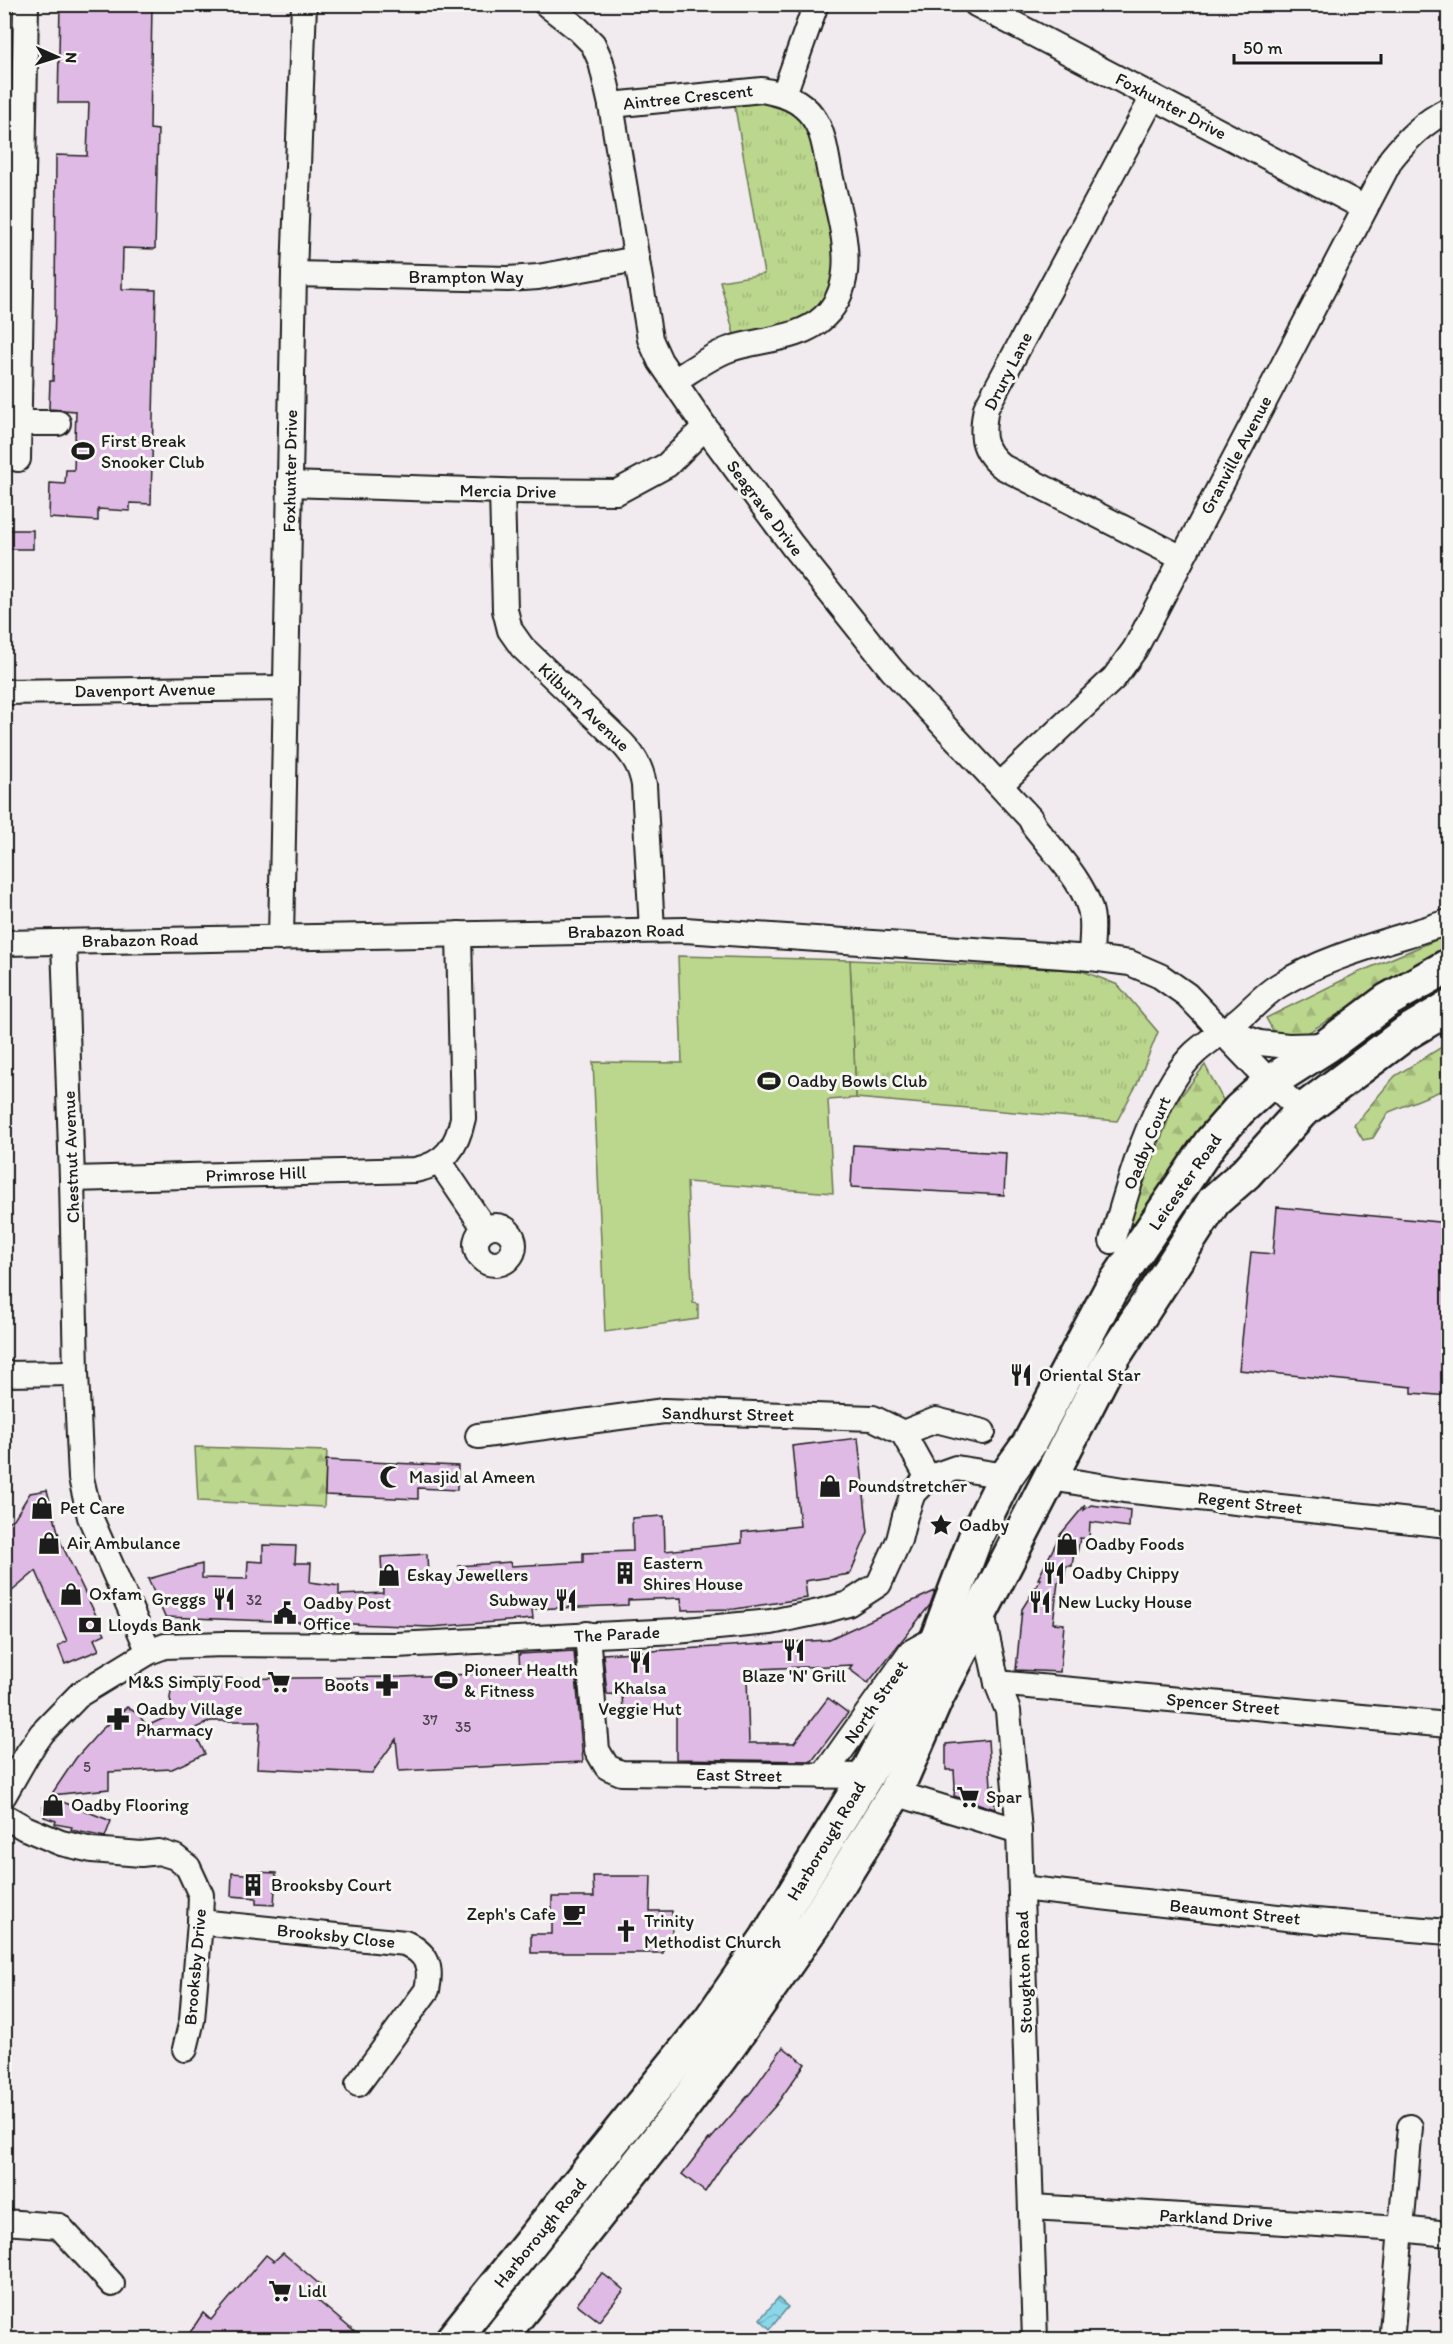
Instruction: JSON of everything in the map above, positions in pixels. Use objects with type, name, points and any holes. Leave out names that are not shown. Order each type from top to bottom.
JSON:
[{"type":"highway","name":"Leicester Road","points":[[1006,1476],[1029,1444],[1110,1291],[1211,1142],[1239,1110],[1270,1082],[1328,1045],[1388,1000],[1449,966]]},
{"type":"highway","points":[[1270,1082],[1298,1085],[1322,1070],[1401,1011],[1449,991]]},
{"type":"highway","name":"Leicester Road","points":[[1051,1478],[1108,1365],[1214,1201],[1246,1173],[1302,1111],[1406,1033],[1449,1008]]},
{"type":"highway","points":[[1110,1291],[1201,1182],[1253,1127],[1272,1114],[1302,1111]]},
{"type":"highway","points":[[1006,1476],[1039,1462],[1056,1435],[1091,1359],[1123,1301],[1160,1255],[1214,1201]]},
{"type":"highway","points":[[1006,1476],[1051,1478]]},
{"type":"highway","name":"Harborough Road","points":[[452,2340],[711,2020],[773,1929],[866,1776],[938,1636],[976,1536],[1006,1476]]},
{"type":"highway","points":[[938,1636],[958,1624],[1019,1494],[1051,1478]]},
{"type":"highway","name":"Harborough Road","points":[[498,2340],[663,2133],[731,2043],[814,1924],[895,1793],[936,1699],[1051,1478]]},
{"type":"highway","points":[[866,1776],[895,1793]]},
{"type":"street","points":[[18,459],[14,166],[26,4]]},
{"type":"street","name":"Foxhunter Drive","points":[[281,938],[294,274],[304,4]]},
{"type":"street","name":"Seagrave Drive","points":[[546,4],[593,44],[601,63],[611,105],[650,339],[660,361],[705,427],[792,545],[892,670],[1030,818],[1080,887],[1089,903],[1093,921],[1091,958]]},
{"type":"street","points":[[674,381],[729,350],[806,330],[827,315],[841,289],[845,243],[821,136],[814,118],[801,104],[784,94],[816,4]]},
{"type":"street","name":"Foxhunter Drive","points":[[976,4],[1365,208]]},
{"type":"street","name":"Aintree Crescent","points":[[611,105],[762,90],[784,94]]},
{"type":"street","name":"Drury Lane","points":[[1154,97],[986,408],[982,428],[991,458],[1003,467],[1182,558]]},
{"type":"street","name":"Granville Avenue","points":[[1000,785],[1114,678],[1135,649],[1391,159],[1412,134],[1431,119],[1449,110]]},
{"type":"street","name":"Brampton Way","points":[[294,274],[508,279],[537,277],[637,259]]},
{"type":"street","points":[[19,423],[58,423]]},
{"type":"street","name":"Mercia Drive","points":[[289,484],[502,491],[617,492],[667,465],[705,427]]},
{"type":"street","name":"Kilburn Avenue","points":[[502,491],[505,610],[510,630],[522,647],[622,743],[642,770],[652,930]]},
{"type":"street","name":"Davenport Avenue","points":[[4,692],[286,688]]},
{"type":"street","name":"Oadby Court","points":[[1112,1240],[1137,1159],[1174,1079],[1194,1051],[1237,1021],[1252,1005],[1278,986],[1319,964],[1371,945],[1449,922]]},
{"type":"street","name":"Brabazon Road","points":[[4,943],[685,930],[1091,958],[1130,963],[1160,976],[1187,995],[1270,1082],[1302,1111]]},
{"type":"street","points":[[459,934],[463,1118],[459,1137],[451,1150],[439,1161],[485,1228]]},
{"type":"street","name":"Chestnut Avenue","points":[[64,942],[81,1478],[90,1517],[149,1652]]},
{"type":"street","name":"Brabazon Road","points":[[1222,1030],[1260,1043],[1288,1046],[1328,1045]]},
{"type":"street","name":"Primrose Hill","points":[[72,1179],[416,1170],[439,1161]]},
{"type":"street","points":[[4,1374],[76,1373]]},
{"type":"street","name":"Sandhurst Street","points":[[478,1436],[664,1411],[873,1418],[903,1433]]},
{"type":"street","points":[[982,1432],[936,1420],[903,1433],[928,1478],[956,1468],[1006,1476]]},
{"type":"street","name":"The Parade","points":[[149,1652],[181,1644],[396,1645],[676,1631],[771,1622],[848,1604],[879,1584],[899,1540],[904,1516],[913,1493],[928,1478]]},
{"type":"street","name":"Regent Street","points":[[1051,1478],[1124,1490],[1449,1525]]},
{"type":"street","name":"Stoughton Road","points":[[981,1609],[997,1683],[1008,1711],[1019,1831],[1035,2340]]},
{"type":"street","name":"East Street","points":[[587,1634],[597,1750],[607,1767],[613,1771],[634,1774],[748,1773],[866,1776]]},
{"type":"street","name":"North Street","points":[[822,1776],[910,1652],[938,1636]]},
{"type":"street","points":[[4,1795],[42,1733],[71,1703],[92,1685],[149,1652]]},
{"type":"street","name":"Spencer Street","points":[[997,1683],[1449,1725]]},
{"type":"street","points":[[895,1793],[1019,1831]]},
{"type":"street","name":"Brooksby Drive","points":[[4,1816],[25,1828],[61,1843],[92,1850],[141,1854],[159,1852],[175,1857],[188,1867],[201,1895],[192,2020],[185,2049]]},
{"type":"street","name":"Beaumont Street","points":[[1021,1888],[1304,1920],[1449,1932]]},
{"type":"street","name":"Brooksby Close","points":[[200,1922],[405,1943],[417,1949],[426,1960],[430,1976],[427,1990],[358,2084]]},
{"type":"street","points":[[1392,2331],[1410,2127]]},
{"type":"street","name":"Parkland Drive","points":[[1032,2207],[1401,2229],[1449,2234]]},
{"type":"street","points":[[4,2222],[59,2226],[112,2284]]},
{"type":"green space","points":[[760,99],[786,106],[808,126],[837,261],[825,303],[803,322],[735,338],[720,281],[764,274],[734,102]]},
{"type":"green space","points":[[1448,935],[1448,946],[1306,1034],[1275,1034],[1266,1018],[1357,973]]},
{"type":"green space","name":"Oadby Bowls Club","points":[[678,956],[850,960],[856,1098],[828,1100],[833,1193],[687,1182],[693,1303],[698,1304],[698,1319],[605,1332],[593,1062],[682,1063]]},
{"type":"green space","points":[[850,960],[1080,970],[1118,985],[1158,1032],[1137,1084],[1117,1121],[856,1098]]},
{"type":"green space","points":[[1448,1043],[1448,1088],[1389,1112],[1373,1138],[1363,1140],[1354,1125],[1395,1076]]},
{"type":"green space","points":[[1205,1065],[1224,1102],[1136,1227],[1128,1225],[1174,1105]]},
{"type":"green space","points":[[195,1447],[327,1451],[324,1507],[198,1501]]},
{"type":"water","points":[[778,2298],[788,2307],[770,2329],[760,2319]]},
{"type":"building","points":[[60,4],[152,4],[150,129],[158,130],[155,249],[123,248],[122,289],[156,290],[151,504],[130,503],[130,511],[98,509],[98,521],[49,518],[50,483],[65,484],[66,470],[74,470],[76,411],[49,409],[50,381],[53,381],[55,310],[56,155],[87,156],[89,103],[58,103]]},
{"type":"building","points":[[4,530],[33,530],[33,549],[4,549]]},
{"type":"building","points":[[853,1145],[1006,1153],[1004,1195],[851,1187]]},
{"type":"building","points":[[1277,1207],[1449,1223],[1449,1396],[1412,1393],[1412,1387],[1239,1370],[1251,1252],[1273,1254]]},
{"type":"building","points":[[858,1438],[868,1532],[850,1574],[805,1581],[807,1598],[735,1609],[682,1610],[681,1598],[628,1600],[628,1605],[532,1609],[533,1619],[431,1627],[165,1617],[148,1579],[202,1564],[202,1578],[247,1579],[248,1561],[263,1562],[263,1545],[296,1546],[295,1563],[311,1563],[310,1582],[339,1586],[339,1595],[383,1593],[381,1557],[427,1554],[428,1579],[460,1577],[459,1566],[510,1562],[511,1566],[583,1562],[583,1553],[633,1551],[632,1518],[664,1516],[665,1551],[742,1543],[742,1532],[800,1526],[792,1446]]},
{"type":"building","name":"Masjid al Ameen","points":[[326,1460],[458,1466],[457,1490],[418,1488],[418,1499],[325,1495]]},
{"type":"building","points":[[47,1490],[61,1543],[105,1634],[94,1639],[99,1650],[65,1664],[58,1646],[67,1641],[36,1571],[4,1598],[4,1523],[14,1519],[30,1493]]},
{"type":"building","points":[[1085,1505],[1084,1510],[1091,1505],[1130,1510],[1129,1527],[1090,1522],[1089,1539],[1080,1538],[1072,1566],[1066,1566],[1064,1582],[1058,1582],[1053,1623],[1064,1624],[1060,1672],[1016,1670],[1022,1609],[1041,1579],[1038,1579],[1060,1535]]},
{"type":"building","points":[[935,1591],[930,1605],[868,1683],[849,1669],[852,1665],[757,1669],[757,1676],[747,1677],[749,1743],[794,1743],[828,1698],[848,1713],[812,1761],[676,1759],[676,1708],[623,1710],[622,1695],[607,1694],[603,1654],[827,1640]]},
{"type":"building","points":[[574,1651],[583,1762],[399,1771],[396,1739],[372,1773],[257,1768],[260,1721],[211,1721],[193,1729],[205,1754],[172,1769],[109,1772],[109,1789],[51,1795],[76,1758],[101,1730],[127,1707],[138,1714],[147,1726],[173,1714],[170,1698],[172,1685],[197,1690],[192,1679],[401,1677],[520,1672],[519,1654]]},
{"type":"building","points":[[988,1740],[995,1809],[954,1796],[954,1770],[946,1770],[946,1744]]},
{"type":"building","points":[[50,1797],[111,1821],[105,1837],[71,1830],[72,1827],[55,1824],[56,1821],[44,1817],[43,1807]]},
{"type":"building","name":"Brooksby Court","points":[[256,1872],[276,1873],[274,1905],[256,1904],[256,1898],[231,1896],[232,1873],[256,1875]]},
{"type":"building","points":[[593,1876],[651,1876],[650,1911],[672,1911],[672,1942],[663,1942],[663,1953],[531,1953],[531,1934],[552,1934],[552,1897],[594,1897]]},
{"type":"building","points":[[783,2047],[805,2064],[776,2105],[722,2166],[705,2192],[682,2174],[709,2139],[752,2091]]},
{"type":"building","name":"Lidl","points":[[283,2253],[325,2289],[316,2299],[364,2340],[185,2340],[203,2313],[211,2320],[266,2255],[274,2261]]},
{"type":"building","points":[[602,2273],[624,2290],[599,2321],[577,2304]]},
{"type":"place","name":"First Break Snooker Club","points":[[83,451]]},
{"type":"place","name":"Oadby Bowls Club","points":[[769,1081]]},
{"type":"place","name":"Oriental Star","points":[[1021,1375]]},
{"type":"place","name":"Masjid al Ameen","points":[[391,1477]]},
{"type":"place","name":"Poundstretcher","points":[[830,1486]]},
{"type":"place","name":"Pet Care","points":[[42,1508]]},
{"type":"place","name":"Oadby","points":[[941,1525]]},
{"type":"place","name":"Air Ambulance","points":[[49,1543]]},
{"type":"place","name":"Oadby Foods","points":[[1067,1544]]},
{"type":"place","name":"Eastern Shires House","points":[[625,1573]]},
{"type":"place","name":"Oadby Chippy","points":[[1054,1573]]},
{"type":"place","name":"Eskay Jewellers","points":[[389,1575]]},
{"type":"place","name":"Oxfam","points":[[71,1594]]},
{"type":"place","name":"Greggs","points":[[224,1599]]},
{"type":"place","name":"Subway","points":[[566,1600]]},
{"type":"place","name":"New Lucky House","points":[[1040,1602]]},
{"type":"place","name":"Oadby Post Office","points":[[285,1613]]},
{"type":"place","name":"Lloyds Bank","points":[[90,1625]]},
{"type":"place","name":"Blaze 'N' Grill","points":[[794,1650]]},
{"type":"place","name":"Khalsa Veggie Hut","points":[[640,1662]]},
{"type":"place","name":"Pioneer Health & Fitness","points":[[446,1680]]},
{"type":"place","name":"M&S Simply Food","points":[[279,1682]]},
{"type":"place","name":"Boots","points":[[387,1685]]},
{"type":"place","name":"Oadby Village Pharmacy","points":[[118,1719]]},
{"type":"place","name":"Spar","points":[[968,1797]]},
{"type":"place","name":"Oadby Flooring","points":[[53,1805]]},
{"type":"place","name":"Brooksby Court","points":[[253,1885]]},
{"type":"place","name":"Zeph's Cafe","points":[[574,1914]]},
{"type":"place","name":"Trinity Methodist Church","points":[[626,1931]]},
{"type":"place","name":"Lidl","points":[[280,2291]]}]
